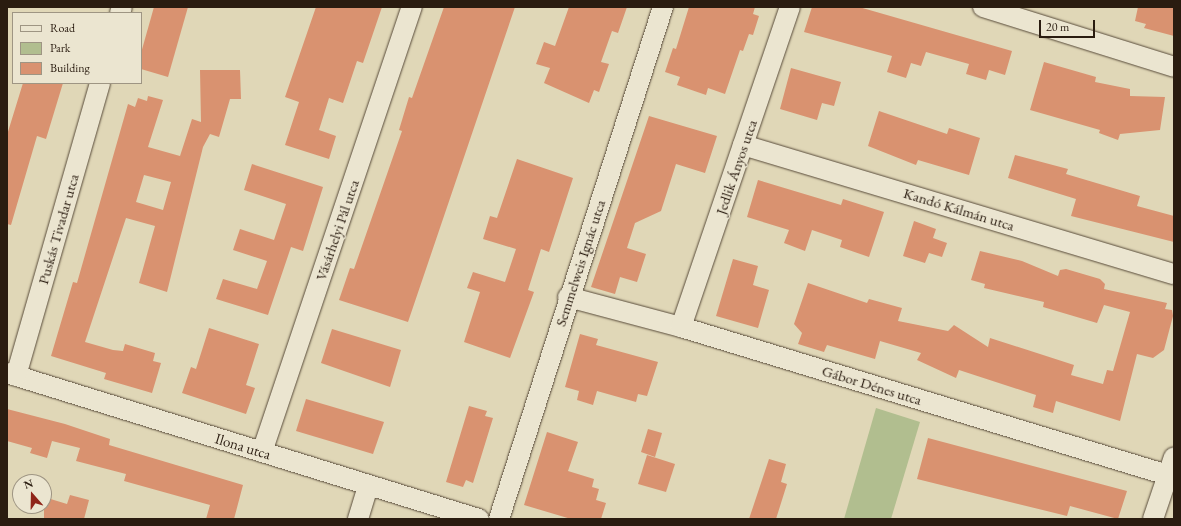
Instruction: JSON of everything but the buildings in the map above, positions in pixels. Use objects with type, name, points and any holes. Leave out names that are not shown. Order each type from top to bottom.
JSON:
[{"type":"street","name":"Vásárhelyi Pál utca","points":[[262,452],[412,7]]},
{"type":"street","name":"Semmelweis Ignác utca","points":[[499,519],[568,297],[663,7]]},
{"type":"street","name":"Jedlik Ányos utca","points":[[681,327],[790,7]]},
{"type":"street","points":[[983,7],[1174,67]]},
{"type":"street","name":"Puskás Tivadar utca","points":[[12,374],[100,84]]},
{"type":"street","name":"Kandó Kálmán utca","points":[[743,145],[1174,274]]},
{"type":"street","name":"Gábor Dénes utca","points":[[568,297],[681,327],[1172,470]]},
{"type":"street","name":"Ilona utca","points":[[12,374],[368,486],[479,519]]},
{"type":"street","points":[[1153,519],[1172,470]]},
{"type":"street","points":[[358,519],[368,486]]},
{"type":"green space","points":[[876,408],[920,422],[891,519],[844,519]]}]
